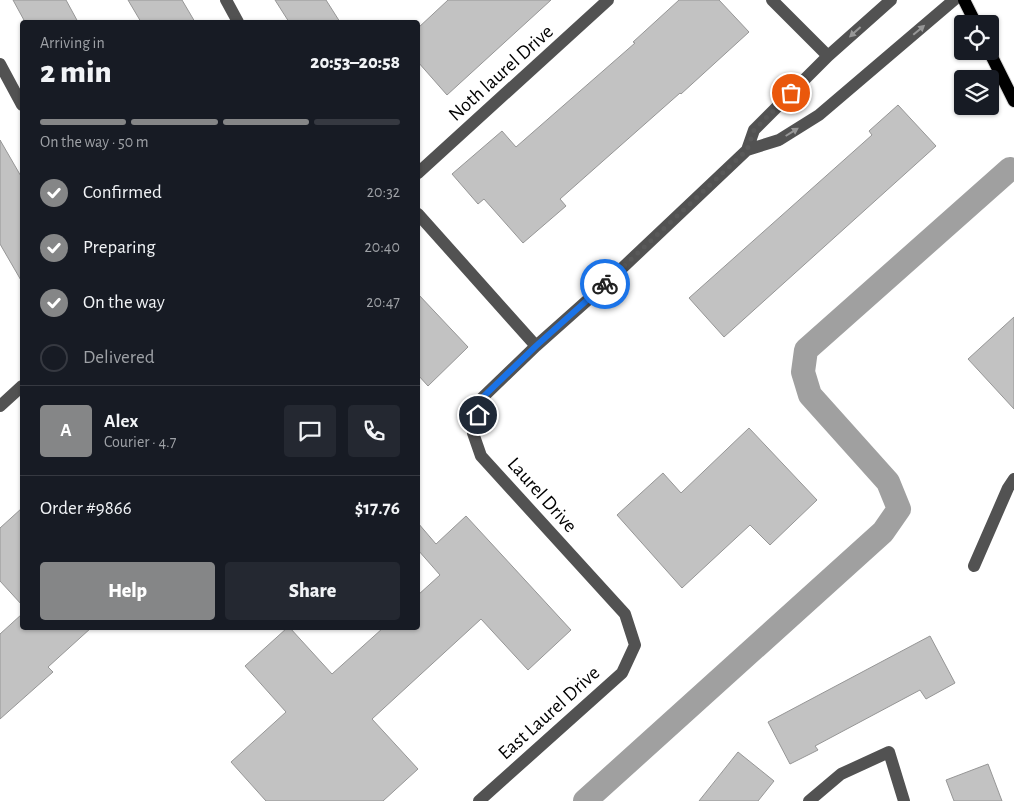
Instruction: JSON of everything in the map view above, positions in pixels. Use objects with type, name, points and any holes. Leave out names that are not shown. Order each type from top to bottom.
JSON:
[{"type":"main road","points":[[964,0],[972,15]]},
{"type":"main road","points":[[994,60],[1014,101]]},
{"type":"street","points":[[226,0],[237,20]]},
{"type":"street","name":"Noth laurel Drive","points":[[420,171],[608,0]]},
{"type":"street","points":[[772,0],[828,56]]},
{"type":"street","name":"Laurel Drive","points":[[747,150],[754,130],[828,56],[891,0]]},
{"type":"street","name":"Laurel Drive","points":[[635,645],[625,614],[481,456],[473,433],[482,398],[747,150],[779,140],[819,115],[954,0]]},
{"type":"street","points":[[0,64],[20,101]]},
{"type":"street","points":[[420,216],[536,346]]},
{"type":"street","points":[[0,406],[20,388]]},
{"type":"street","points":[[974,566],[1012,484]]},
{"type":"street","name":"East Laurel Drive","points":[[478,801],[622,673],[635,645]]},
{"type":"street","points":[[809,801],[841,774],[889,752],[904,801]]},
{"type":"building","points":[[13,0],[66,0],[77,20],[24,20]]},
{"type":"building","points":[[128,0],[182,0],[194,20],[140,20]]},
{"type":"building","points":[[275,0],[326,0],[339,20],[288,20]]},
{"type":"building","points":[[448,0],[551,0],[447,95],[420,64],[420,26]]},
{"type":"building","points":[[679,0],[719,0],[749,32],[560,199],[566,206],[523,243],[484,199],[478,204],[452,174],[502,131],[516,147],[635,43],[633,42]]},
{"type":"building","points":[[898,105],[936,146],[724,337],[689,298],[872,135],[869,131]]},
{"type":"building","points":[[0,140],[20,175],[20,279],[0,244]]},
{"type":"building","points":[[420,296],[468,347],[428,386],[420,377]]},
{"type":"building","points":[[1014,317],[1014,409],[968,359]]},
{"type":"building","points":[[749,428],[817,500],[770,545],[750,525],[682,588],[617,515],[663,473],[681,493]]},
{"type":"building","points":[[20,510],[20,603],[0,581],[0,528]]},
{"type":"building","points":[[466,516],[571,630],[528,670],[481,619],[372,719],[418,769],[383,801],[266,801],[231,762],[286,712],[245,666],[285,630],[292,630],[332,674],[381,630],[420,630],[420,593],[440,575],[420,552],[420,525],[436,544]]},
{"type":"building","points":[[20,616],[20,630],[89,630],[48,667],[53,672],[0,719],[0,634]]},
{"type":"building","points":[[930,636],[955,683],[926,699],[920,690],[815,746],[818,750],[790,764],[768,722]]},
{"type":"building","points":[[738,752],[774,781],[758,801],[699,801]]},
{"type":"building","points":[[988,764],[1002,801],[954,801],[946,780]]},
{"type":"waterway","points":[[585,801],[883,532],[899,509],[888,482],[810,395],[803,372],[806,350],[1010,169]]},
{"type":"way so far","points":[[605,284],[747,150],[754,130],[791,93]]},
{"type":"route","points":[[478,415],[482,398],[605,284]]}]
